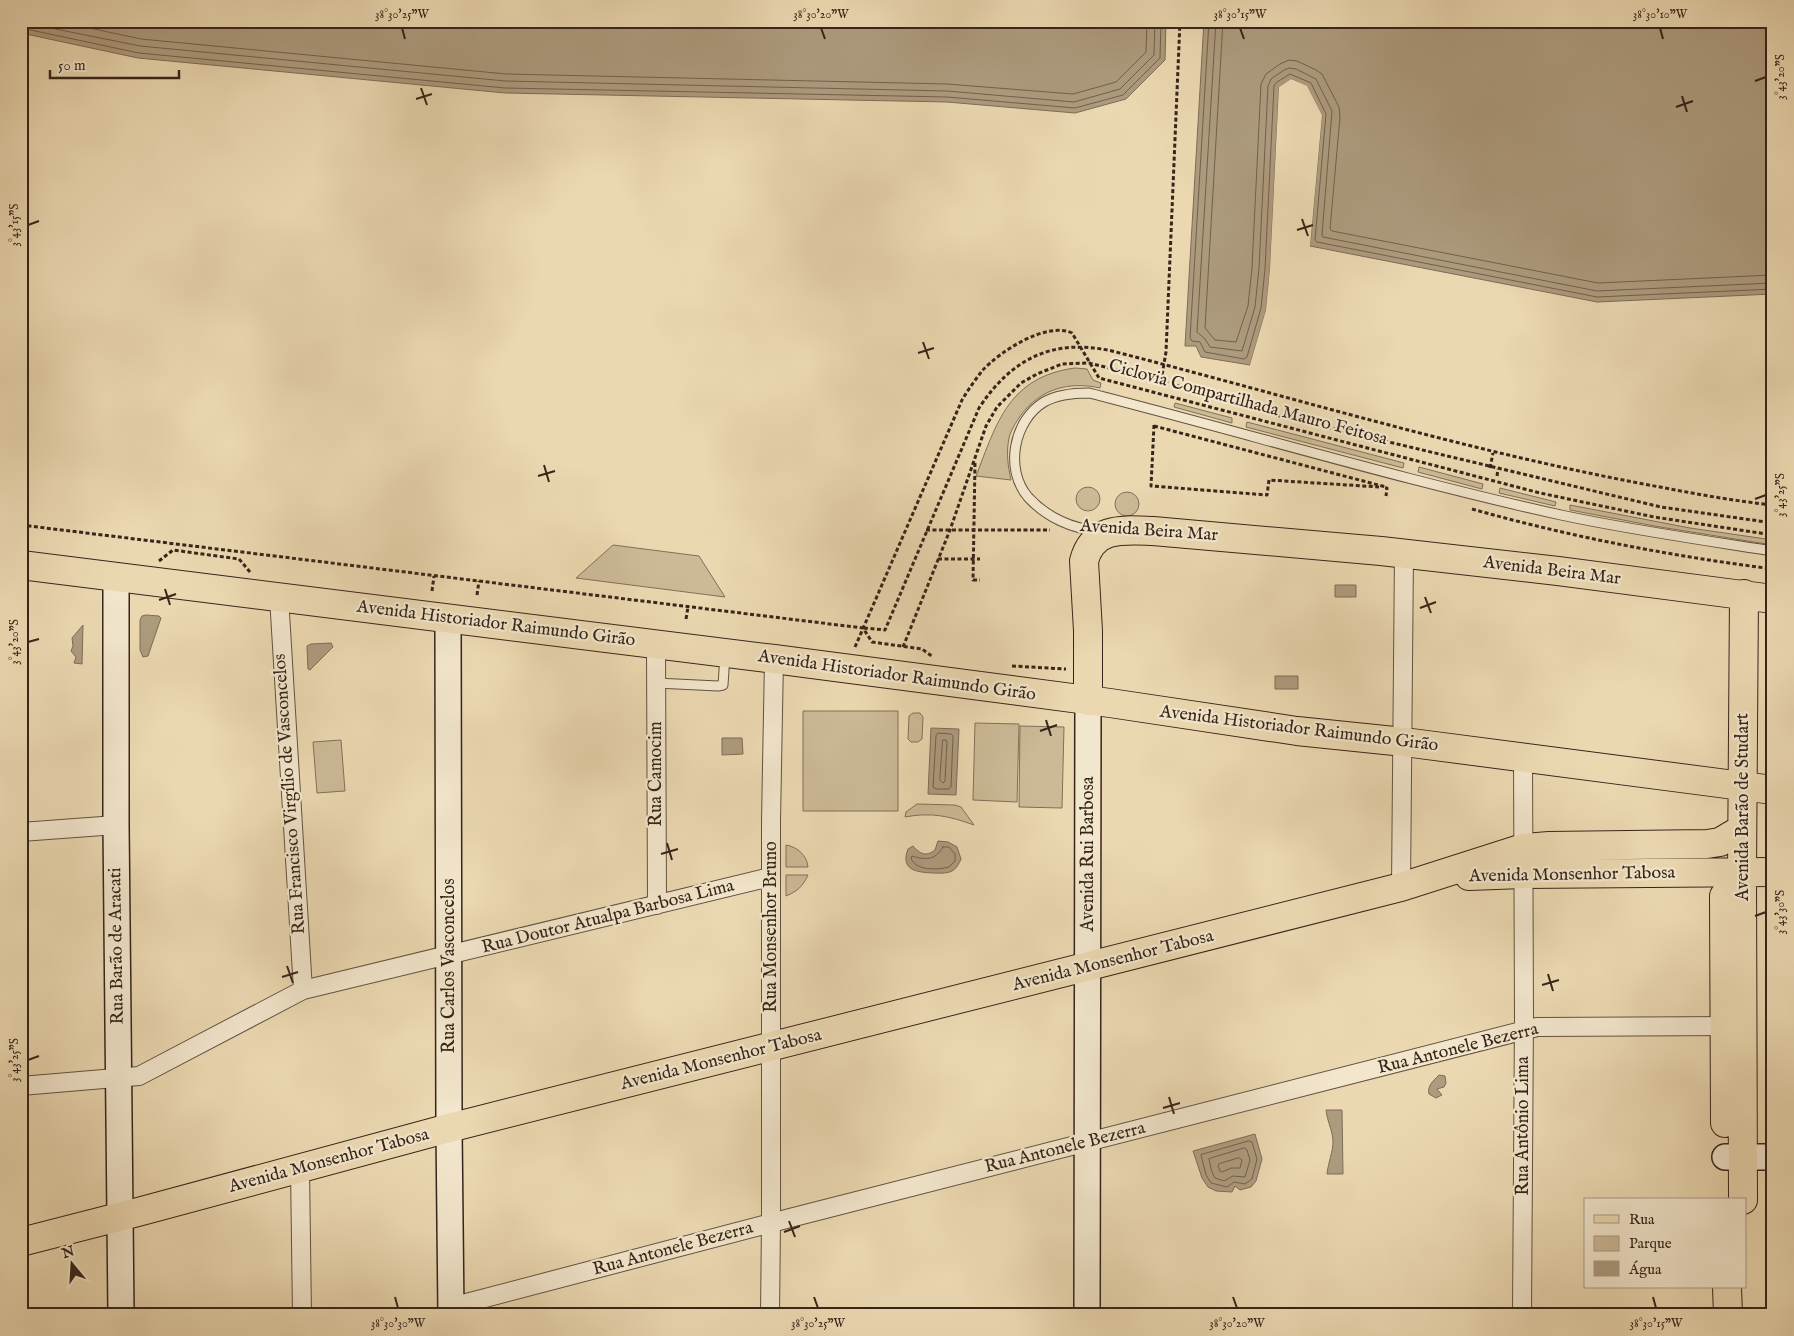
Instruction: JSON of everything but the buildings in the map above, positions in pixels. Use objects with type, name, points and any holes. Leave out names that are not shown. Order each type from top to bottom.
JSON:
[{"type":"main road","name":"Avenida Beira Mar","points":[[1116,532],[1153,530],[1404,554],[1773,599]]},
{"type":"main road","name":"Avenida Rui Barbosa","points":[[1088,1315],[1088,631],[1084,561],[1086,552],[1094,541],[1105,534],[1116,532]]},
{"type":"main road","name":"Avenida Historiador Raimundo Girão","points":[[21,565],[774,659],[1296,731],[1404,742],[1743,786],[1771,798]]},
{"type":"main road","name":"Rua Barão de Aracati","points":[[116,576],[116,825],[121,1315]]},
{"type":"main road","name":"Avenida Barão de Studart","points":[[1726,1198],[1734,1157],[1733,872],[1742,829],[1744,594]]},
{"type":"main road","name":"Rua Carlos Vasconcelos","points":[[448,618],[451,1311]]},
{"type":"main road","name":"Avenida Monsenhor Tabosa","points":[[1523,861],[1549,846],[1707,844],[1720,842],[1742,829]]},
{"type":"main road","name":"Avenida Monsenhor Tabosa","points":[[21,1242],[449,1128],[1411,885],[1523,861],[1733,872],[1770,864]]},
{"type":"main road","name":"Avenida Barão de Studart","points":[[1734,1157],[1743,1198]]},
{"type":"main road","points":[[1734,1157],[1773,1157]]},
{"type":"main road","points":[[1727,1288],[1728,1315]]},
{"type":"main road","points":[[1743,1288],[1744,1315]]},
{"type":"street","points":[[1404,554],[1404,742],[1411,885]]},
{"type":"street","name":"Rua Francisco Virgílio de Vasconcelos","points":[[279,598],[303,990]]},
{"type":"street","name":"Rua Camocim","points":[[656,644],[656,905]]},
{"type":"street","name":"Rua Monsenhor Bruno","points":[[770,1315],[770,877],[774,659]]},
{"type":"street","name":"Rua Antônio Lima","points":[[1522,1315],[1523,757]]},
{"type":"street","points":[[21,832],[116,825]]},
{"type":"street","name":"Rua Doutor Atualpa Barbosa Lima","points":[[21,1086],[139,1076],[303,990],[770,877]]},
{"type":"street","name":"Rua Antonele Bezerra","points":[[451,1311],[771,1223],[1541,1027],[1733,1026]]},
{"type":"street","points":[[300,1169],[302,1315]]},
{"type":"lane","name":"Avenida Beira Mar","points":[[1116,532],[1084,530],[1055,519],[1027,496],[1015,465],[1015,444],[1021,428],[1032,412],[1044,402],[1072,393],[1089,393],[1308,452],[1561,515],[1642,531],[1773,551]]},
{"type":"lane","points":[[656,683],[723,685],[725,653]]},
{"type":"path","points":[[1161,381],[1166,352],[1180,21]]},
{"type":"path","name":"Ciclovia Compartilhada Mauro Feitosa","points":[[852,649],[856,647],[962,400],[983,370],[1009,348],[1024,340],[1051,331],[1061,330],[1072,333],[1099,378],[1495,483],[1654,517],[1773,535]]},
{"type":"path","points":[[903,646],[950,530],[986,426],[997,407],[1021,383],[1062,364],[1089,364],[1161,381],[1280,416],[1490,468],[1661,507],[1773,524]]},
{"type":"path","points":[[1155,417],[1151,486],[1267,495],[1268,480],[1387,488],[1386,496]]},
{"type":"path","points":[[1490,468],[1493,453]]},
{"type":"path","points":[[975,460],[973,580],[980,580]]},
{"type":"path","points":[[1496,476],[1498,469]]},
{"type":"path","points":[[21,525],[863,628],[872,642],[922,649],[940,662]]},
{"type":"path","points":[[926,530],[1055,530]]},
{"type":"path","points":[[938,559],[980,559]]},
{"type":"path","points":[[432,591],[434,576]]},
{"type":"path","points":[[477,596],[479,581]]},
{"type":"path","points":[[686,619],[688,607]]},
{"type":"path","points":[[1006,666],[1070,669]]},
{"type":"path","points":[[1770,864],[1771,798]]},
{"type":"green space","points":[[1075,368],[1087,369],[1093,380],[1101,383],[1100,388],[1088,386],[1066,387],[1046,393],[1037,399],[1021,415],[1010,435],[1008,465],[1011,480],[976,476],[999,420],[1020,392],[1035,381],[1053,373]]},
{"type":"green space","points":[[1175,403],[1232,418],[1232,423],[1174,407]]},
{"type":"green space","points":[[1247,422],[1404,463],[1403,468],[1246,427]]},
{"type":"green space","points":[[1419,467],[1483,484],[1482,489],[1418,472]]},
{"type":"green space","points":[[1088,487],[1097,490],[1100,499],[1097,508],[1088,511],[1079,508],[1076,499],[1079,490]]},
{"type":"green space","points":[[1500,488],[1556,502],[1555,506],[1499,493]]},
{"type":"green space","points":[[1127,492],[1136,495],[1139,504],[1136,513],[1127,516],[1118,513],[1115,504],[1118,495]]},
{"type":"green space","points":[[1570,505],[1690,528],[1773,540],[1773,545],[1570,510]]},
{"type":"green space","points":[[613,545],[699,556],[725,597],[576,578]]},
{"type":"green space","points":[[803,711],[898,711],[898,811],[803,811]]},
{"type":"green space","points":[[913,713],[920,713],[923,717],[922,739],[918,742],[911,742],[908,739],[909,716]]},
{"type":"green space","points":[[975,723],[1019,724],[1017,802],[973,800]]},
{"type":"green space","points":[[1020,726],[1064,727],[1062,808],[1019,807]]},
{"type":"green space","points":[[341,740],[345,791],[317,793],[313,742]]},
{"type":"green space","points":[[917,804],[955,805],[961,807],[974,825],[940,816],[905,817],[906,812]]},
{"type":"green space","points":[[786,845],[801,853],[806,859],[808,867],[786,867]]},
{"type":"green space","points":[[786,875],[808,875],[800,888],[786,896]]},
{"type":"water","points":[[21,21],[1166,21],[1165,60],[1126,99],[1075,113],[947,102],[505,93],[138,58],[21,33]]},
{"type":"water","points":[[1204,21],[1773,21],[1773,294],[1597,302],[1310,246],[1322,115],[1307,87],[1291,79],[1279,87],[1270,269],[1266,310],[1250,365],[1201,357],[1196,346],[1185,346]]},
{"type":"water","points":[[1335,585],[1356,585],[1356,597],[1335,597]]},
{"type":"water","points":[[142,616],[159,616],[161,618],[148,656],[143,657],[140,650],[140,620]]},
{"type":"water","points":[[83,625],[82,664],[74,663],[76,657],[71,651],[73,646],[72,638]]},
{"type":"water","points":[[331,643],[333,647],[310,670],[308,669],[307,646]]},
{"type":"water","points":[[1275,676],[1298,676],[1298,689],[1275,689]]},
{"type":"water","points":[[931,728],[959,729],[956,795],[928,794]]},
{"type":"water","points":[[722,738],[742,738],[743,754],[722,755]]},
{"type":"water","points":[[938,841],[948,842],[957,847],[961,859],[953,870],[945,873],[926,873],[915,871],[908,866],[906,856],[908,849],[913,846],[921,853],[926,854],[935,850]]},
{"type":"water","points":[[1439,1075],[1445,1076],[1446,1083],[1444,1087],[1437,1089],[1442,1095],[1436,1098],[1429,1094],[1429,1088]]},
{"type":"water","points":[[1326,1110],[1342,1110],[1343,1174],[1327,1174],[1333,1142]]},
{"type":"water","points":[[1255,1134],[1262,1159],[1256,1181],[1251,1187],[1240,1190],[1235,1186],[1232,1192],[1216,1191],[1208,1187],[1202,1178],[1193,1151]]},
{"type":"pier","points":[[1291,79],[1307,86],[1322,115],[1310,246],[1308,248],[1319,115],[1305,88],[1291,82],[1282,88],[1273,269],[1269,310],[1252,365],[1250,365],[1266,310],[1270,269],[1279,87]]}]
